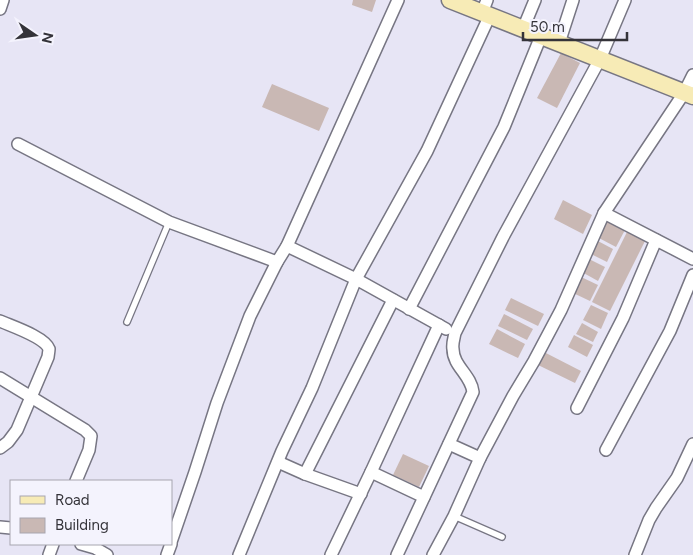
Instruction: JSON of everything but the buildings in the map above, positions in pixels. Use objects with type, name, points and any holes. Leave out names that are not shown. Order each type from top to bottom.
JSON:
[{"type":"street","points":[[0,9],[4,0]]},
{"type":"street","points":[[172,540],[217,403],[250,316],[287,246],[398,0]]},
{"type":"street","points":[[450,0],[486,9],[523,29],[688,95]]},
{"type":"street","points":[[523,29],[535,0]]},
{"type":"street","points":[[559,43],[573,0]]},
{"type":"street","points":[[397,555],[473,392],[470,380],[455,360],[452,350],[454,333],[503,237],[600,59],[625,0]]},
{"type":"street","points":[[239,555],[278,462],[312,388],[356,279],[427,150],[486,9]]},
{"type":"street","points":[[409,309],[504,128],[541,36]]},
{"type":"street","points":[[433,555],[454,516],[480,458],[561,310],[604,213],[688,95],[693,75]]},
{"type":"street","points":[[18,144],[169,222],[277,262]]},
{"type":"street","points":[[604,213],[693,259]]},
{"type":"street","points":[[577,408],[623,318],[656,240]]},
{"type":"street","points":[[287,246],[356,279],[454,333]]},
{"type":"street","points":[[606,450],[670,332],[693,275]]},
{"type":"street","points":[[305,474],[392,300]]},
{"type":"street","points":[[0,321],[34,336],[44,342],[49,349],[48,357],[17,430],[8,442],[0,448]]},
{"type":"street","points":[[331,555],[439,326]]},
{"type":"street","points":[[0,378],[85,430],[91,436],[89,450],[76,480]]},
{"type":"street","points":[[450,444],[480,458]]},
{"type":"street","points":[[635,555],[649,520],[677,478],[693,444]]},
{"type":"street","points":[[278,462],[361,494]]},
{"type":"street","points":[[371,472],[424,496]]},
{"type":"street","points":[[84,545],[95,548],[107,555]]},
{"type":"lane","points":[[127,322],[169,222]]},
{"type":"lane","points":[[454,516],[502,537]]}]
